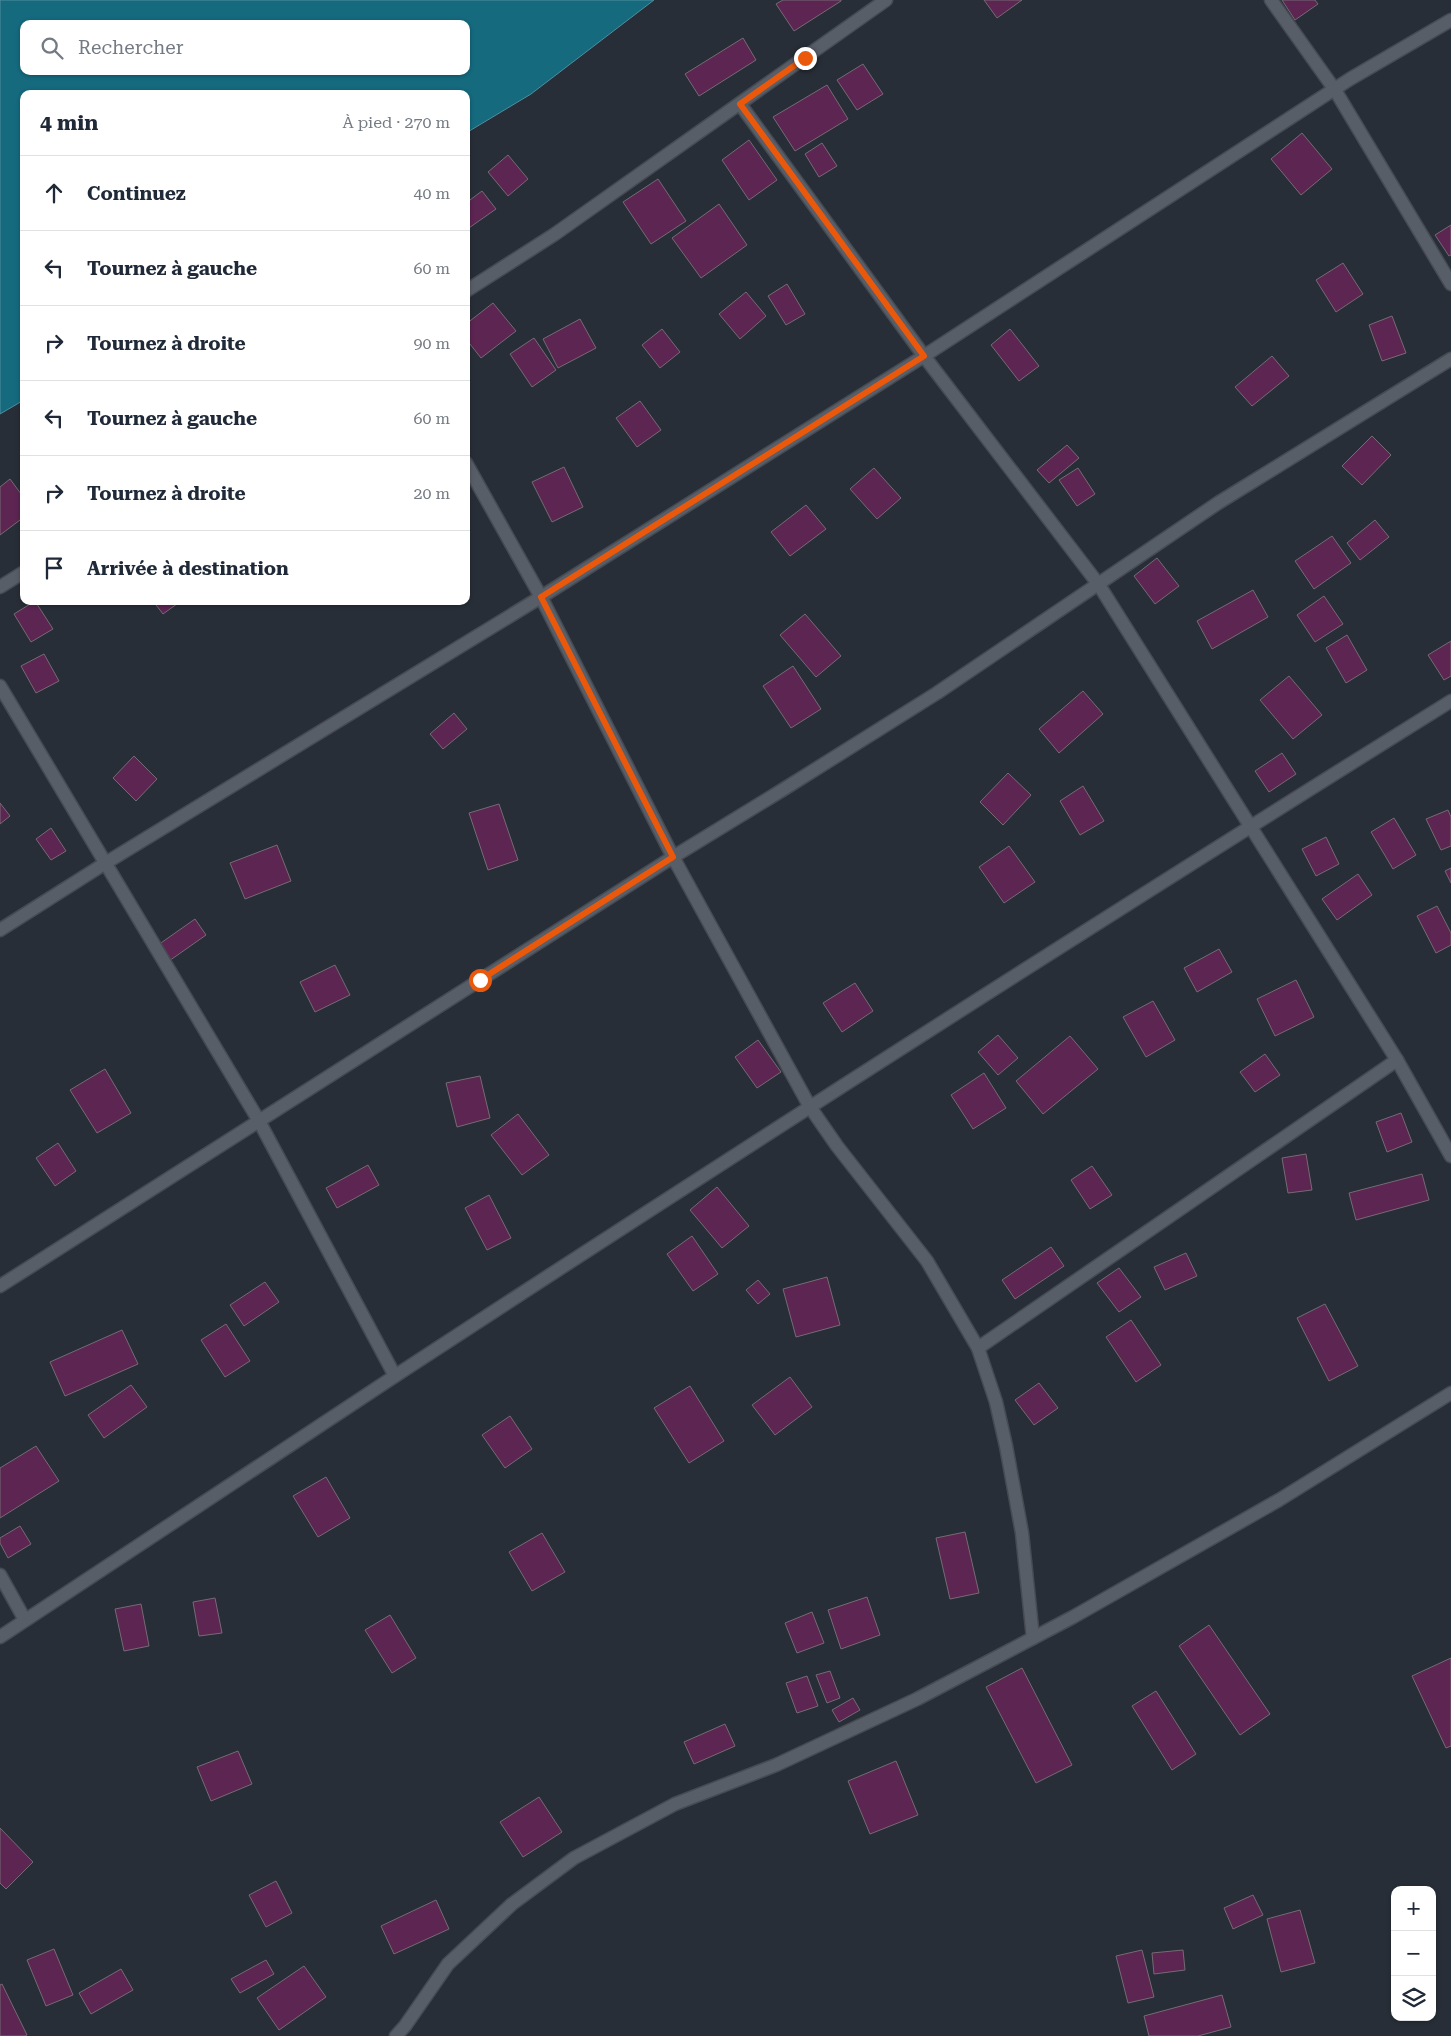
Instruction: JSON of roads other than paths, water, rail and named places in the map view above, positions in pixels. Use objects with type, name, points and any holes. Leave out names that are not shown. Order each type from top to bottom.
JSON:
[{"type":"street","points":[[470,288],[555,234],[886,0]]},
{"type":"street","points":[[1271,0],[1335,90],[1451,284]]},
{"type":"street","points":[[0,930],[104,864],[541,597],[924,356],[1335,90],[1451,20]]},
{"type":"street","points":[[740,104],[924,356],[1099,585],[1397,1060],[1451,1156]]},
{"type":"street","points":[[0,1286],[673,857],[929,698],[1218,503],[1451,359]]},
{"type":"street","points":[[470,470],[541,597],[673,857],[810,1107],[837,1146],[927,1261],[978,1348],[996,1402],[1006,1446],[1022,1533],[1033,1638]]},
{"type":"street","points":[[0,587],[20,574]]},
{"type":"street","points":[[0,686],[104,864],[259,1121],[395,1376]]},
{"type":"street","points":[[0,1637],[395,1376],[810,1107],[1451,701]]},
{"type":"street","points":[[978,1348],[1397,1060]]},
{"type":"street","points":[[396,2036],[448,1964],[512,1904],[574,1858],[675,1804],[776,1765],[917,1700],[1033,1638],[1279,1500],[1451,1393]]},
{"type":"street","points":[[0,1575],[25,1620]]},
{"type":"water","points":[[0,0],[654,0],[531,94],[470,131],[470,90],[20,90],[20,402],[0,414]]}]
